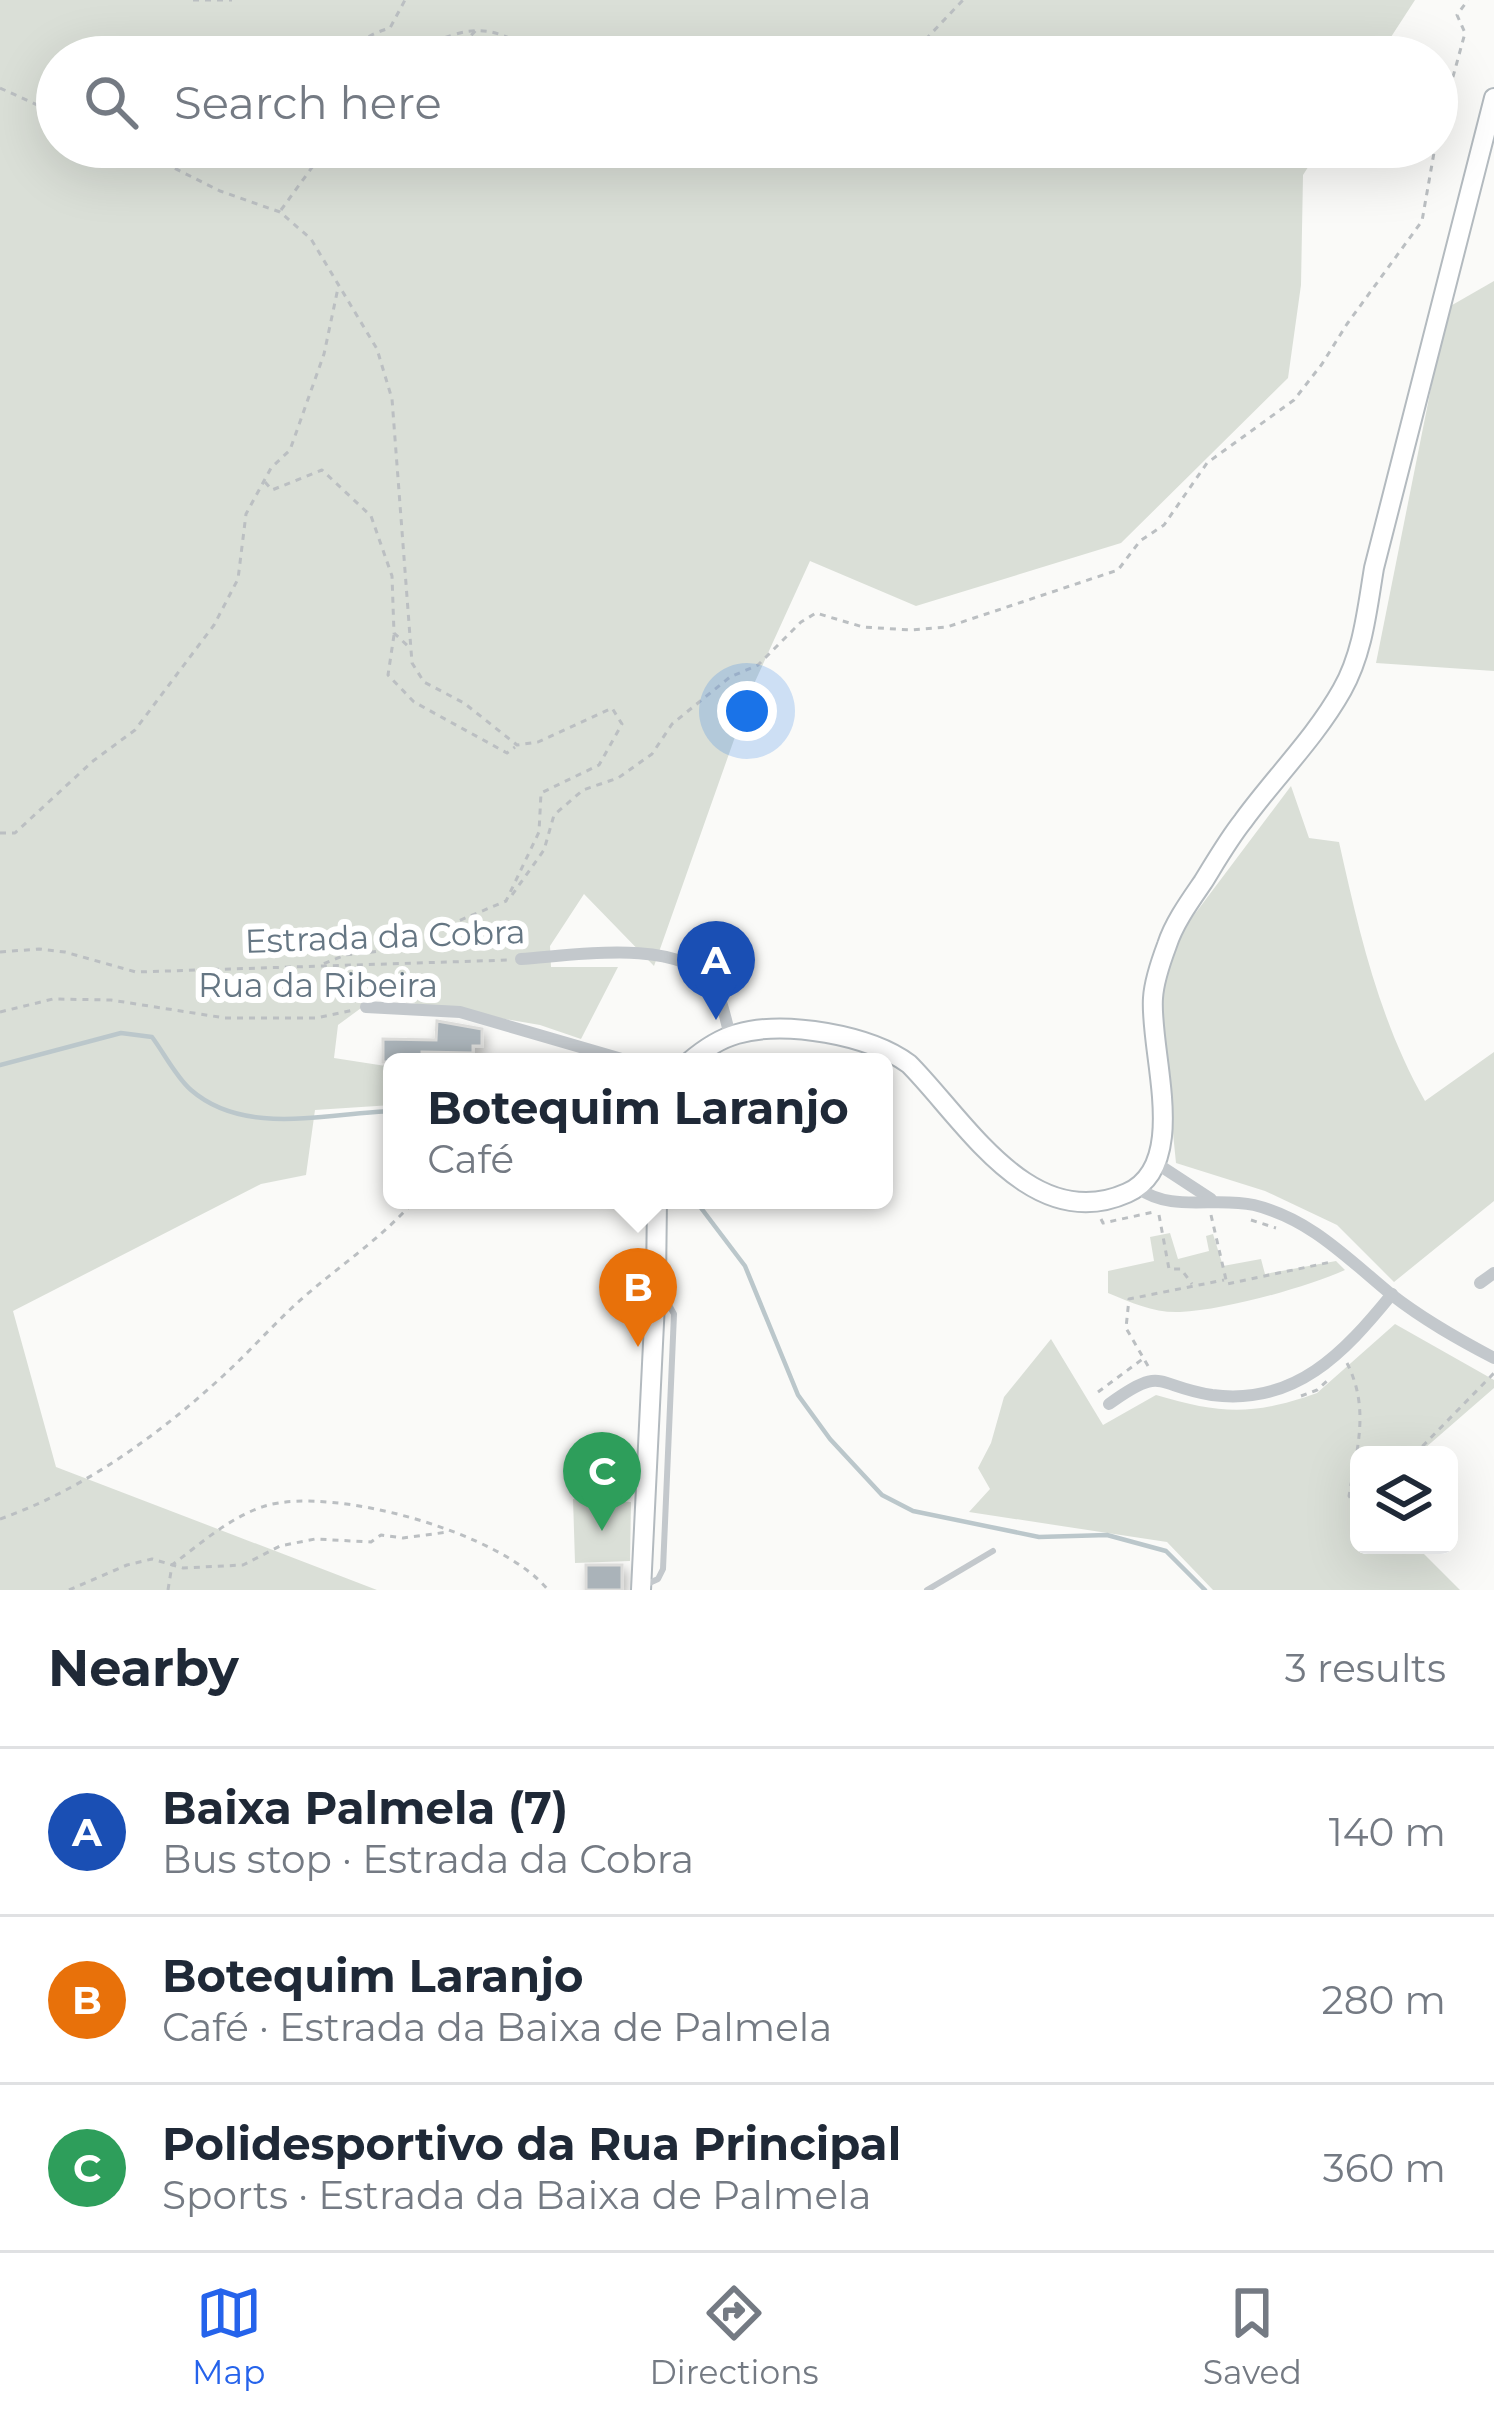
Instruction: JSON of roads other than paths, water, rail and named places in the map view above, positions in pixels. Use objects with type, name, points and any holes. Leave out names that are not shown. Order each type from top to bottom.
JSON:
[{"type":"street","points":[[703,1053],[730,1035],[773,1029],[852,1037],[891,1051],[926,1081],[1000,1165],[1040,1190],[1094,1200],[1120,1197],[1138,1188],[1156,1163],[1163,1131],[1153,997],[1168,940],[1242,821],[1343,689],[1361,645],[1374,568],[1494,98]]},
{"type":"street","name":"Estrada da Cobra","points":[[521,958],[642,953],[682,962],[709,979],[730,1035]]},
{"type":"street","name":"Rua da Ribeira","points":[[366,1007],[460,1012],[601,1053]]},
{"type":"street","points":[[1156,1163],[1210,1200]]},
{"type":"street","points":[[1138,1188],[1158,1205],[1210,1200],[1256,1205],[1314,1230],[1448,1334],[1494,1358]]},
{"type":"street","points":[[641,1588],[657,1209]]},
{"type":"street","points":[[1480,1283],[1494,1273]]},
{"type":"street","points":[[1109,1404],[1155,1378],[1226,1396],[1289,1386],[1342,1353],[1392,1294]]},
{"type":"lane","points":[[927,1590],[993,1551]]},
{"type":"waterway","points":[[0,1065],[121,1033],[152,1037],[191,1090],[236,1113],[287,1119],[383,1112]]},
{"type":"waterway","points":[[702,1209],[745,1266],[798,1395],[830,1439],[882,1495],[913,1511],[1039,1537],[1107,1535],[1166,1551],[1205,1590]]},
{"type":"place","name":"Baixa Palmela (7)","points":[[716,1020]]},
{"type":"place","name":"Botequim Laranjo","points":[[638,1347]]},
{"type":"place","name":"Polidesportivo da Rua Principal","points":[[602,1531]]}]
